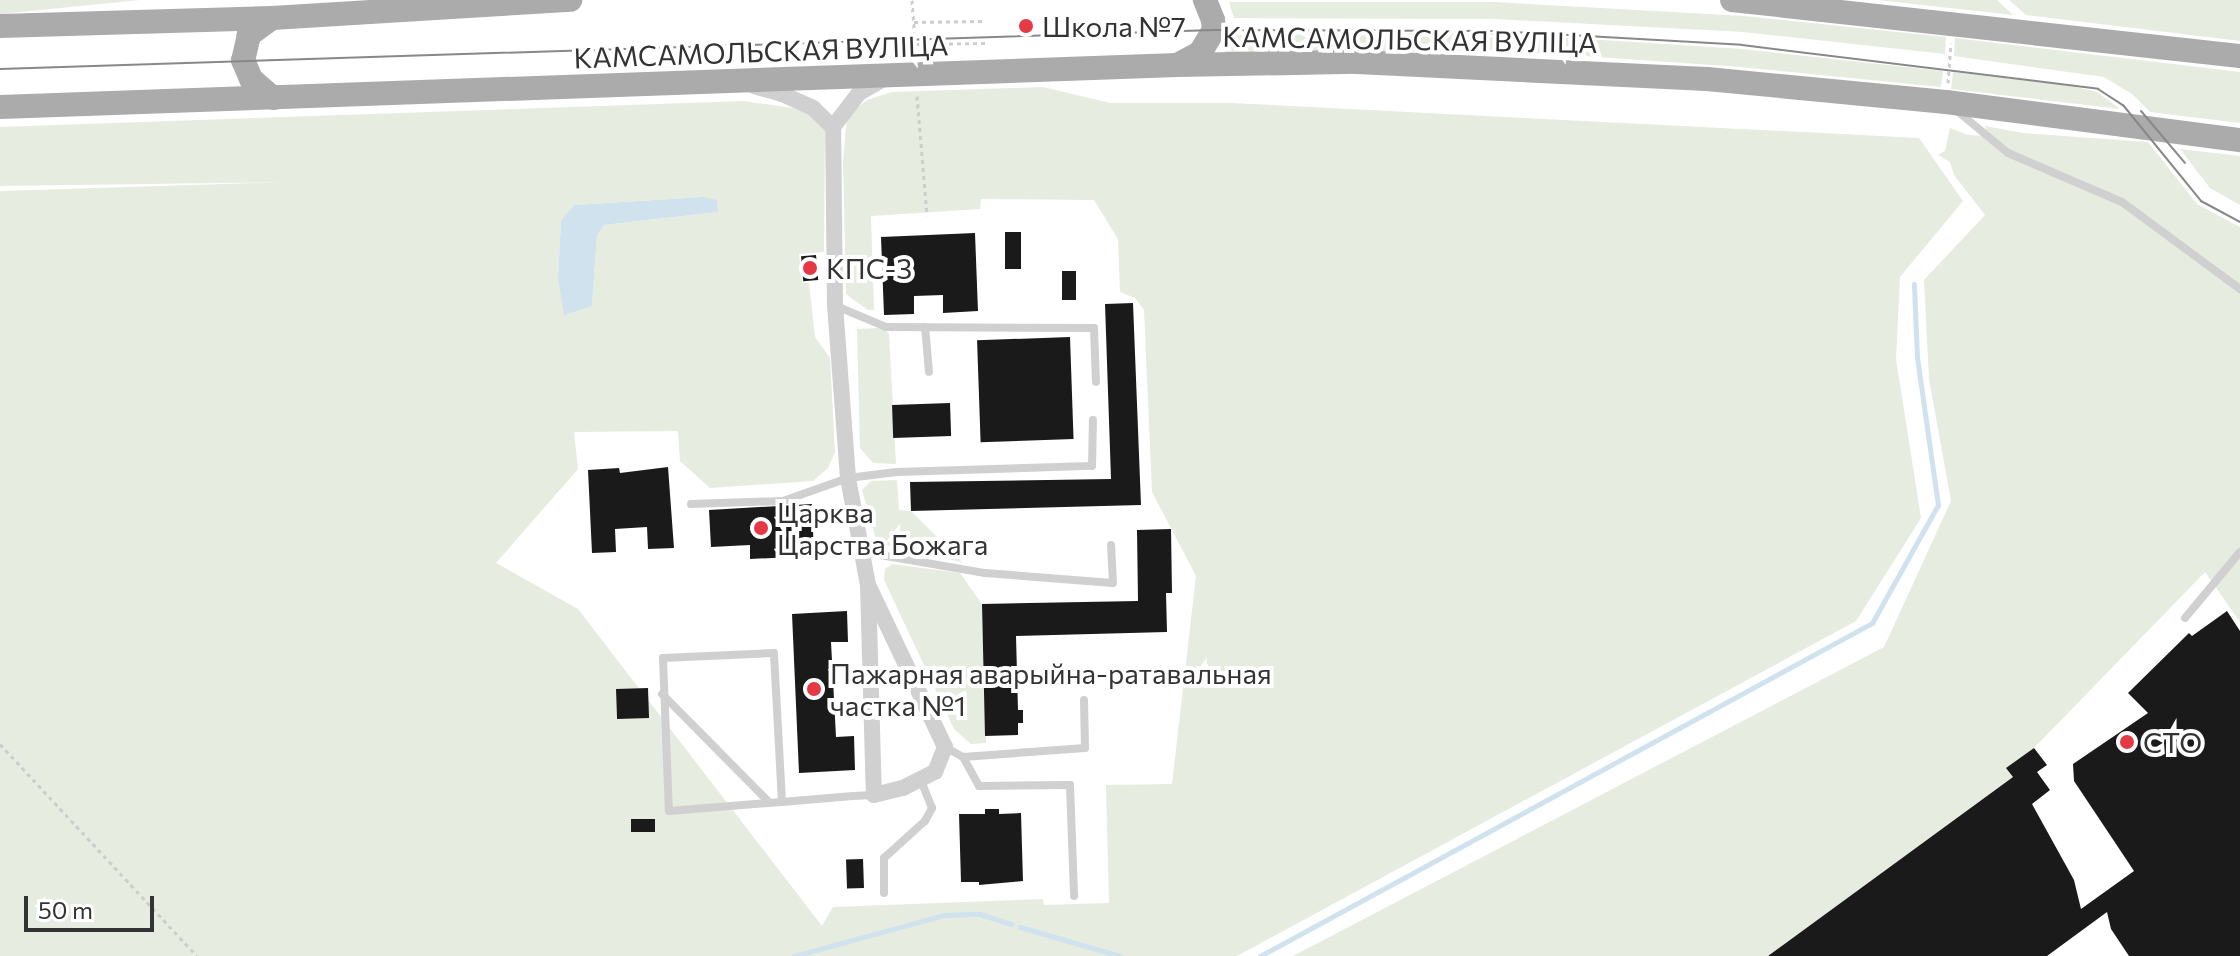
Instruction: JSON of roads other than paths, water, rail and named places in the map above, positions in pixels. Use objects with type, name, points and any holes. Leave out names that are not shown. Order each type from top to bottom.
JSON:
[{"type":"main road","name":"КАМСАМОЛЬСКАЯ ВУЛІЦА","points":[[0,26],[272,18],[570,0]]},
{"type":"main road","points":[[1177,65],[1200,53],[1214,30],[1205,0]]},
{"type":"main road","points":[[1732,0],[2240,56]]},
{"type":"main road","points":[[272,18],[249,35],[243,51],[251,79],[273,98]]},
{"type":"main road","name":"КАМСАМОЛЬСКАЯ ВУЛІЦА","points":[[0,107],[742,83],[1177,65],[1357,62],[1643,76],[1946,102],[2240,140]]},
{"type":"street","points":[[868,585],[945,747],[935,772],[921,781],[874,795],[868,585],[848,478],[835,306],[833,127],[859,93],[891,76]]},
{"type":"street","points":[[742,83],[782,94],[813,108],[833,127]]},
{"type":"lane","points":[[1946,102],[2008,153],[2122,202],[2240,289]]},
{"type":"lane","points":[[835,306],[886,327],[1094,328],[1096,382]]},
{"type":"lane","points":[[925,327],[929,372]]},
{"type":"lane","points":[[691,504],[783,501],[848,478],[897,472],[1092,466],[1093,420]]},
{"type":"lane","points":[[862,552],[985,573],[1113,583],[1111,545]]},
{"type":"lane","points":[[2185,618],[2240,552]]},
{"type":"lane","points":[[782,802],[774,653],[663,658],[662,694],[669,811],[874,795]]},
{"type":"lane","points":[[662,694],[770,803]]},
{"type":"lane","points":[[963,757],[1085,748],[1084,700]]},
{"type":"lane","points":[[945,747],[963,757],[979,786],[1070,785],[1074,896]]},
{"type":"lane","points":[[884,893],[884,858],[925,821],[932,808],[921,781]]},
{"type":"water","points":[[703,197],[717,200],[718,212],[604,225],[597,236],[592,306],[564,315],[558,278],[561,220],[574,205]]},
{"type":"waterway","points":[[1260,956],[1872,623],[1938,505],[1917,357],[1914,284]]},
{"type":"waterway","points":[[794,956],[944,915],[980,914],[1011,924]]},
{"type":"waterway","points":[[1020,927],[1120,956]]},
{"type":"tram line","points":[[0,69],[1214,30],[1495,31],[1742,45],[2098,89],[2123,105],[2201,201],[2240,222]]},
{"type":"tram line","points":[[2141,111],[2185,163]]},
{"type":"place","name":"Школа №7","points":[[1026,26]]},
{"type":"place","name":"КПС-3","points":[[810,268]]},
{"type":"place","name":"Царква Царства Божага","points":[[761,528]]},
{"type":"place","name":"Пажарная аварыйна-ратавальная частка №1","points":[[814,689]]},
{"type":"place","name":"СТО","points":[[2127,742]]}]
